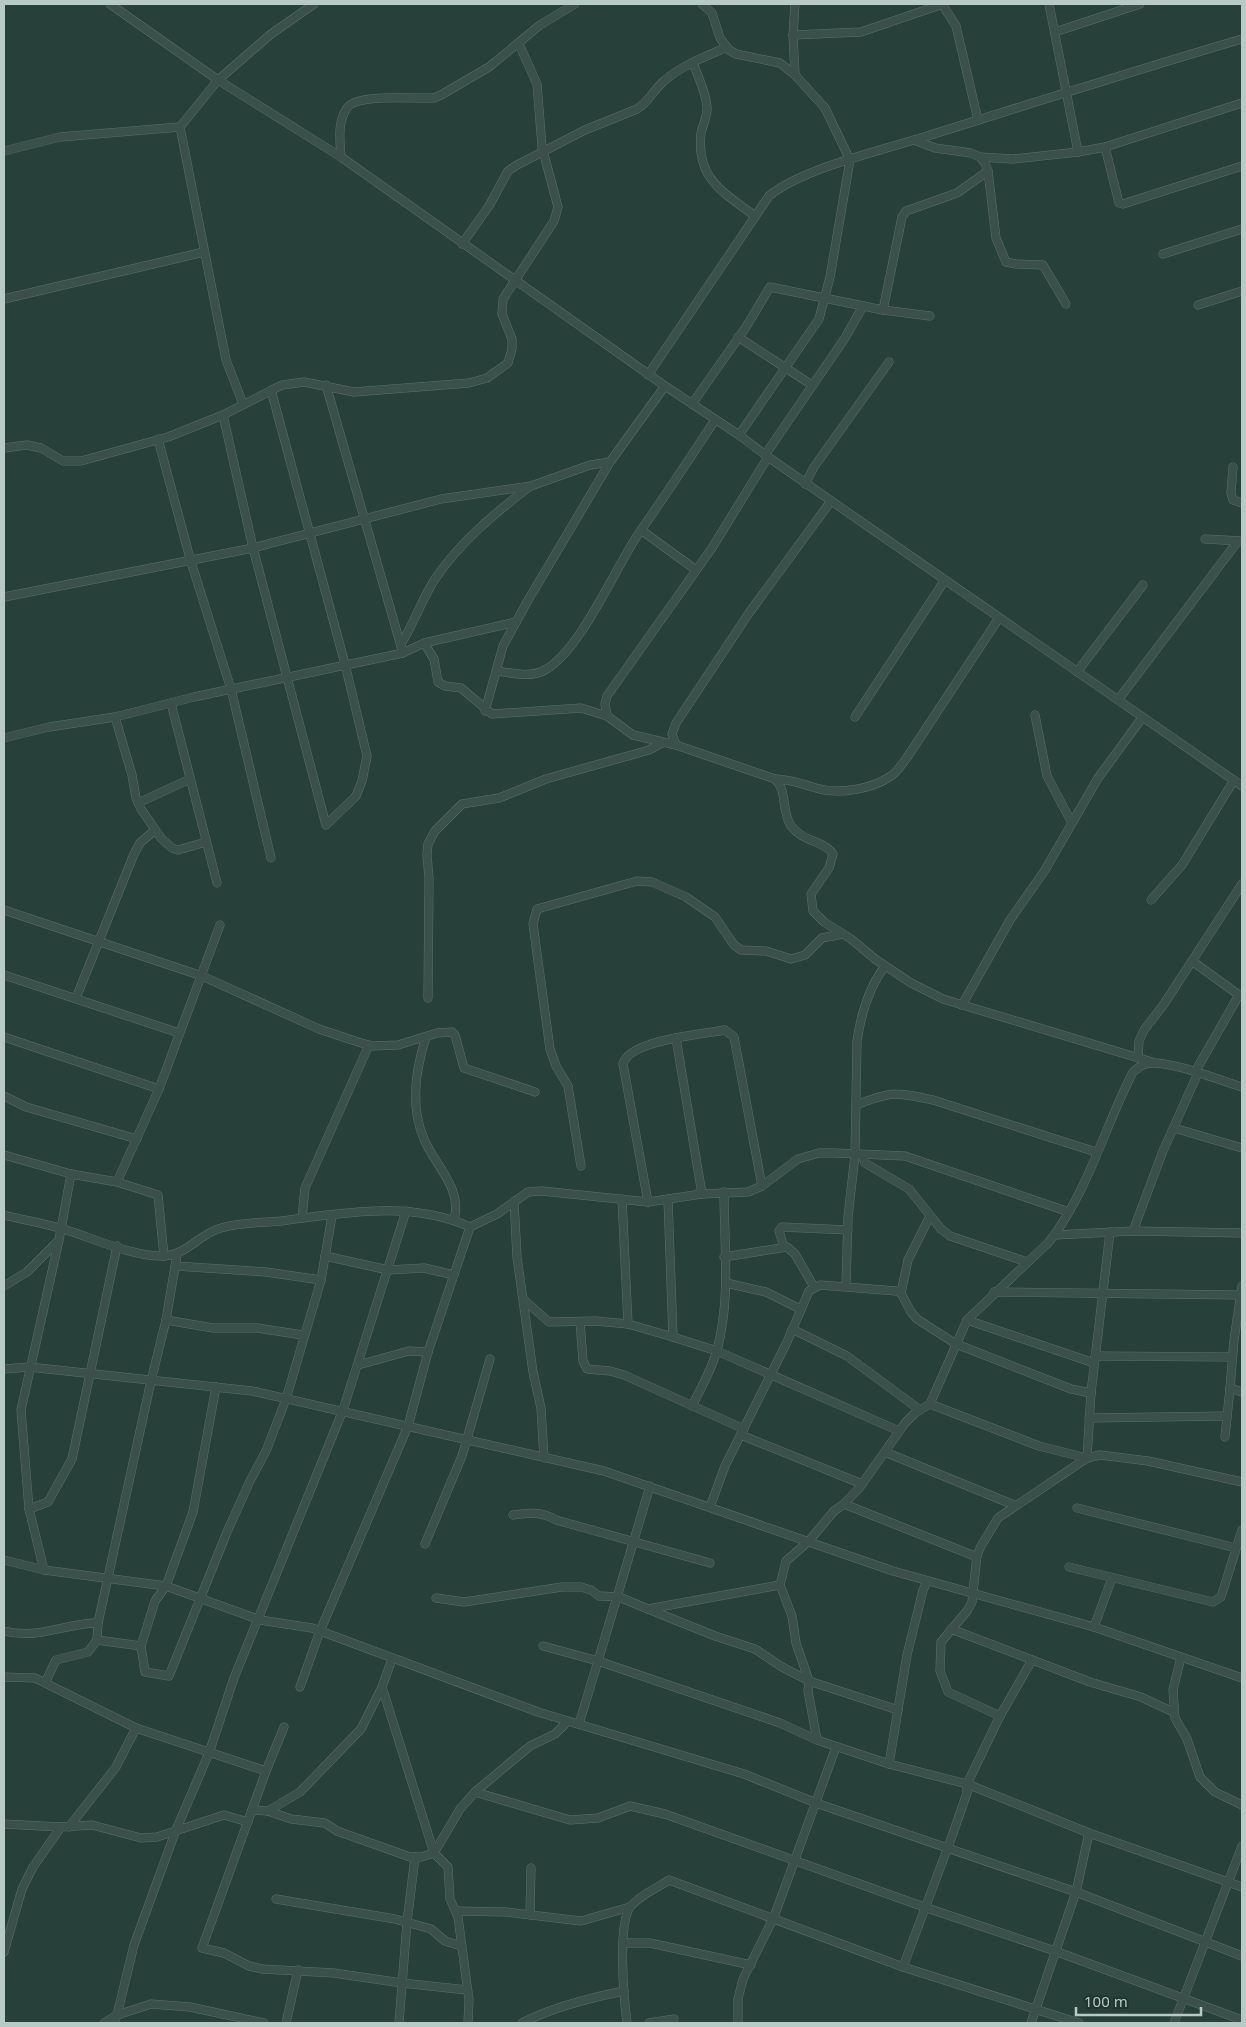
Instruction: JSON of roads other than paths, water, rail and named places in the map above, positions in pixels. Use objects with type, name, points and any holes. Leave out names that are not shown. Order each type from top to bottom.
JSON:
[{"type":"street","points":[[110,4],[218,80],[341,157],[665,386],[740,435],[805,484],[1242,786]]},
{"type":"street","points":[[4,151],[60,137],[180,127],[218,80],[271,34],[314,4]]},
{"type":"street","points":[[341,157],[340,129],[347,106],[355,101],[434,98],[489,67],[540,25],[575,4]]},
{"type":"street","points":[[702,4],[712,13],[720,38],[736,54],[780,63],[795,75],[824,108],[850,160],[825,298],[818,319],[740,435]]},
{"type":"street","points":[[795,4],[793,35],[795,75]]},
{"type":"street","points":[[913,4],[915,13]]},
{"type":"street","points":[[793,35],[861,32],[942,4],[956,26],[978,120]]},
{"type":"street","points":[[1049,4],[1078,152]]},
{"type":"street","points":[[1055,32],[1140,4]]},
{"type":"street","points":[[648,374],[769,196],[784,185],[850,160],[1132,71],[1242,39]]},
{"type":"street","points":[[4,448],[27,445],[41,448],[63,460],[81,461],[158,439],[223,415],[282,385],[304,382],[354,392],[469,383],[487,378],[508,362],[512,349],[512,339],[501,307],[503,299],[554,221],[558,207],[543,150],[537,84],[519,44]]},
{"type":"street","points":[[462,244],[489,206],[508,171],[543,150],[563,143],[585,130],[638,109],[663,81],[693,63],[727,47]]},
{"type":"street","points":[[693,63],[708,109],[701,134],[702,157],[707,175],[718,189],[755,216]]},
{"type":"street","points":[[914,140],[935,148],[971,153],[980,157],[1013,159],[1078,152],[1105,148],[1242,103]]},
{"type":"street","points":[[180,127],[226,360],[243,404]]},
{"type":"street","points":[[1105,148],[1115,194],[1119,203],[1123,204],[1242,166]]},
{"type":"street","points":[[980,157],[988,171],[996,238],[1006,262],[1043,265],[1066,304]]},
{"type":"street","points":[[883,310],[902,217],[906,211],[957,193],[988,171]]},
{"type":"street","points":[[1162,254],[1242,230]]},
{"type":"street","points":[[4,299],[204,252]]},
{"type":"street","points":[[692,404],[770,287],[883,310],[930,316]]},
{"type":"street","points":[[1198,304],[1242,291]]},
{"type":"street","points":[[607,716],[605,704],[607,696],[696,570],[766,456],[845,338],[862,306]]},
{"type":"street","points":[[738,337],[812,386]]},
{"type":"street","points":[[805,484],[889,362]]},
{"type":"street","points":[[326,385],[366,518],[403,653]]},
{"type":"street","points":[[485,711],[504,646],[516,622],[610,462],[665,386]]},
{"type":"street","points":[[223,415],[253,548],[326,824],[356,796],[362,781],[367,756],[346,664],[271,390]]},
{"type":"street","points":[[497,671],[533,674],[546,670],[560,658],[590,616],[641,530],[655,513],[715,420]]},
{"type":"street","points":[[158,439],[191,562],[231,689],[270,858]]},
{"type":"street","points":[[4,597],[191,562],[253,548],[441,499],[531,486],[590,465],[610,462]]},
{"type":"street","points":[[1233,467],[1230,493],[1233,500],[1242,503]]},
{"type":"street","points":[[401,644],[435,579],[455,554],[487,521],[531,486]]},
{"type":"street","points":[[676,745],[672,734],[676,723],[749,613],[831,501]]},
{"type":"street","points":[[641,530],[696,570]]},
{"type":"street","points":[[1205,539],[1240,541]]},
{"type":"street","points":[[1118,700],[1240,541]]},
{"type":"street","points":[[855,717],[945,580]]},
{"type":"street","points":[[1077,672],[1143,585]]},
{"type":"street","points":[[424,643],[434,659],[438,682],[445,686],[462,688],[485,711],[499,715],[581,708],[607,716],[633,735],[676,745],[775,778],[796,781],[823,789],[844,790],[869,787],[893,775],[906,759],[999,618]]},
{"type":"street","points":[[4,738],[49,727],[115,717],[231,689],[403,653],[424,643],[516,622]]},
{"type":"street","points":[[171,703],[217,883]]},
{"type":"street","points":[[1035,715],[1047,776],[1072,823]]},
{"type":"street","points":[[115,717],[121,731],[138,803],[155,830],[172,848],[178,850],[206,842]]},
{"type":"street","points":[[962,1005],[1010,920],[1045,870],[1098,778],[1142,718]]},
{"type":"street","points":[[428,998],[430,878],[427,855],[428,844],[435,831],[462,804],[499,798],[546,778],[649,750],[662,742]]},
{"type":"street","points":[[775,778],[783,791],[786,813],[791,826],[812,842],[830,849],[833,854],[829,868],[811,894],[811,903],[818,917],[911,983],[943,999],[962,1005],[1154,1063],[1197,1073],[1242,1087]]},
{"type":"street","points":[[138,803],[190,779]]},
{"type":"street","points":[[1152,900],[1182,865],[1234,780]]},
{"type":"street","points":[[76,998],[134,854],[140,843],[155,830]]},
{"type":"street","points":[[581,1166],[574,1107],[568,1086],[554,1062],[550,1049],[533,924],[537,909],[637,881],[660,886],[686,897],[715,917],[734,944],[741,950],[766,952],[791,959],[804,955],[822,938],[844,934]]},
{"type":"street","points":[[1138,1058],[1139,1041],[1144,1030],[1164,1004],[1242,884]]},
{"type":"street","points":[[4,910],[202,976],[319,1029],[369,1045],[398,1045],[437,1032],[452,1032],[455,1035],[464,1068],[535,1092]]},
{"type":"street","points":[[117,1182],[159,1088],[220,925]]},
{"type":"street","points":[[1133,1231],[1197,1073],[1241,995],[1192,961]]},
{"type":"street","points":[[846,1285],[848,1230],[858,1155],[856,1105],[860,1022],[875,980],[886,966]]},
{"type":"street","points":[[4,975],[179,1033]]},
{"type":"street","points":[[648,1202],[623,1064],[628,1054],[634,1050],[676,1038],[726,1030],[734,1037],[762,1186]]},
{"type":"street","points":[[4,1037],[159,1088]]},
{"type":"street","points":[[426,1037],[416,1074],[421,1132],[449,1179],[456,1204],[454,1220]]},
{"type":"street","points":[[676,1038],[702,1194]]},
{"type":"street","points":[[302,1218],[304,1188],[369,1045]]},
{"type":"street","points":[[817,1740],[808,1691],[809,1680],[796,1643],[792,1616],[780,1585],[786,1562],[809,1541],[834,1511],[844,1504],[862,1484],[899,1431],[920,1410],[930,1404],[967,1320],[1055,1234],[1069,1212],[1133,1072],[1146,1064],[1154,1063]]},
{"type":"street","points":[[856,1105],[885,1094],[905,1094],[933,1100],[1096,1152]]},
{"type":"street","points":[[4,1096],[26,1107],[137,1139]]},
{"type":"street","points":[[1174,1128],[1242,1148]]},
{"type":"street","points":[[300,1687],[320,1631],[408,1426],[428,1352],[470,1227],[497,1214],[528,1192],[542,1191],[648,1202],[702,1194],[748,1192],[762,1186],[798,1159],[819,1153],[905,1156],[1069,1212]]},
{"type":"street","points":[[4,1155],[71,1174],[117,1182],[158,1195],[164,1256]]},
{"type":"street","points":[[858,1155],[865,1163],[908,1189],[930,1216],[950,1236],[1027,1262]]},
{"type":"street","points":[[44,1570],[29,1509],[21,1410],[29,1367],[59,1240],[71,1174]]},
{"type":"street","points":[[692,1406],[717,1351],[726,1283],[724,1192]]},
{"type":"street","points":[[622,1199],[628,1324]]},
{"type":"street","points":[[668,1199],[673,1337]]},
{"type":"street","points":[[514,1201],[517,1257],[522,1299],[541,1408],[544,1458]]},
{"type":"street","points":[[114,2023],[134,1945],[176,1830],[209,1752],[234,1678],[260,1620],[343,1410],[406,1211]]},
{"type":"street","points":[[4,1215],[60,1228],[147,1255],[164,1256],[177,1255],[218,1228],[237,1224],[332,1216],[352,1212],[406,1211],[454,1220],[470,1227]]},
{"type":"street","points":[[216,1386],[193,1512],[166,1586],[155,1601],[141,1646],[145,1672],[169,1676],[236,1510],[266,1451],[286,1398],[303,1335],[321,1280],[332,1216]]},
{"type":"street","points":[[930,1216],[908,1260],[901,1293],[917,1319],[956,1344],[1071,1389],[1091,1393]]},
{"type":"street","points":[[814,1287],[795,1254],[784,1247],[779,1231],[782,1227],[848,1230]]},
{"type":"street","points":[[1055,1234],[1133,1231],[1242,1233]]},
{"type":"street","points":[[1088,1458],[1091,1393],[1101,1294],[1110,1232]]},
{"type":"street","points":[[6,1282],[33,1267],[59,1240]]},
{"type":"street","points":[[29,1509],[48,1502],[72,1459],[118,1246]]},
{"type":"street","points":[[724,1258],[784,1247]]},
{"type":"street","points":[[45,1683],[56,1660],[88,1652],[97,1640],[98,1623],[166,1320],[177,1255]]},
{"type":"street","points":[[325,1256],[388,1270],[424,1268],[454,1275]]},
{"type":"street","points":[[175,1266],[266,1272],[321,1280]]},
{"type":"street","points":[[726,1283],[766,1292],[800,1309]]},
{"type":"street","points":[[710,1507],[725,1466],[809,1291],[820,1284],[880,1288],[901,1293]]},
{"type":"street","points":[[1225,1437],[1232,1357],[1242,1286]]},
{"type":"street","points":[[994,1292],[1240,1295]]},
{"type":"street","points":[[522,1299],[549,1322],[628,1324],[717,1351],[899,1431]]},
{"type":"street","points":[[166,1320],[212,1328],[256,1328],[303,1335]]},
{"type":"street","points":[[967,1320],[1095,1359],[1232,1357]]},
{"type":"street","points":[[580,1322],[583,1361],[586,1369],[610,1371],[624,1375],[692,1406],[742,1432],[862,1484]]},
{"type":"street","points":[[792,1329],[847,1356],[920,1410]]},
{"type":"street","points":[[1234,1340],[1242,1341]]},
{"type":"street","points":[[358,1365],[409,1351],[428,1352]]},
{"type":"street","points":[[425,1544],[466,1440],[490,1359]]},
{"type":"street","points":[[4,1369],[29,1367],[252,1391],[343,1410],[604,1471],[927,1582],[1094,1627],[1242,1678]]},
{"type":"street","points":[[1230,1388],[1242,1392]]},
{"type":"street","points":[[930,1404],[1039,1446],[1088,1458]]},
{"type":"street","points":[[1089,1418],[1227,1416]]},
{"type":"street","points":[[885,1452],[1014,1506]]},
{"type":"street","points":[[1000,1716],[954,1697],[948,1692],[942,1681],[940,1656],[942,1642],[967,1611],[972,1595],[977,1557],[981,1546],[998,1518],[1088,1458],[1100,1455],[1148,1461],[1242,1482]]},
{"type":"street","points":[[579,1724],[619,1597],[632,1541],[650,1486]]},
{"type":"street","points":[[844,1504],[977,1557]]},
{"type":"street","points":[[1078,1508],[1236,1548]]},
{"type":"street","points":[[514,1515],[534,1512],[547,1514],[556,1520],[710,1563]]},
{"type":"street","points":[[1069,1567],[1213,1602],[1221,1597],[1242,1530]]},
{"type":"street","points":[[4,1560],[44,1570],[166,1586],[260,1620],[320,1631],[392,1659],[568,1721],[744,1774],[816,1804],[913,1835],[947,1849],[1076,1892],[1242,1956]]},
{"type":"street","points":[[1094,1627],[1112,1578]]},
{"type":"street","points":[[890,1764],[907,1655],[922,1590],[927,1582]]},
{"type":"street","points":[[648,1609],[780,1585]]},
{"type":"street","points":[[436,1598],[464,1602],[562,1587],[581,1587],[591,1590],[599,1596],[619,1597],[715,1636],[755,1649],[782,1667],[809,1680],[898,1710]]},
{"type":"street","points":[[4,1631],[17,1634],[37,1634],[80,1623],[98,1623]]},
{"type":"street","points":[[951,1629],[1090,1682],[1141,1697],[1173,1712]]},
{"type":"street","points":[[97,1640],[141,1646]]},
{"type":"street","points":[[543,1646],[598,1661],[780,1723],[836,1747],[890,1764],[967,1784],[1089,1833],[1242,1887]]},
{"type":"street","points":[[1182,1657],[1174,1678],[1173,1712],[1187,1739],[1200,1777],[1215,1792],[1242,1805]]},
{"type":"street","points":[[268,1811],[300,1792],[361,1729],[382,1687],[392,1659]]},
{"type":"street","points":[[903,1967],[967,1793],[967,1784],[1000,1716],[1032,1660]]},
{"type":"street","points":[[4,1676],[35,1678],[136,1728],[266,1771]]},
{"type":"street","points":[[382,1687],[434,1853],[448,1867],[450,1899],[456,1910],[469,2000],[468,2023]]},
{"type":"street","points":[[252,1810],[268,1811],[291,1819],[325,1823],[353,1837],[415,1857],[434,1853],[460,1809],[475,1792],[530,1746],[555,1734],[568,1721]]},
{"type":"street","points":[[284,1727],[266,1771],[202,1948],[224,1953],[249,1966],[262,1969],[298,1970],[467,1990]]},
{"type":"street","points":[[4,1952],[22,1889],[33,1867],[116,1767],[136,1728]]},
{"type":"street","points":[[738,2023],[738,1999],[743,1979],[774,1917],[836,1747]]},
{"type":"street","points":[[475,1792],[570,1820],[598,1818],[617,1810],[639,1806],[794,1859],[924,1907],[1055,1951],[1242,2020]]},
{"type":"street","points":[[4,1824],[65,1827],[92,1825],[141,1838],[157,1837],[224,1814],[248,1822]]},
{"type":"street","points":[[1031,2023],[1076,1892],[1089,1833]]},
{"type":"street","points":[[1174,2023],[1242,1846]]},
{"type":"street","points":[[399,2023],[407,1922],[415,1857]]},
{"type":"street","points":[[530,1915],[531,1868]]},
{"type":"street","points":[[456,1910],[530,1915],[581,1921],[630,1907],[669,1880],[774,1917],[903,1967],[1037,2008],[1078,2023]]},
{"type":"street","points":[[276,1899],[338,1908],[407,1922],[431,1930],[445,1941],[461,1946]]},
{"type":"street","points":[[627,2023],[624,1991],[624,1918],[630,1907]]},
{"type":"street","points":[[624,1943],[650,1943],[751,1965]]},
{"type":"street","points":[[286,2023],[298,1970]]},
{"type":"street","points":[[522,2023],[538,2014],[563,2006],[624,1991]]},
{"type":"street","points":[[104,2023],[117,2015],[151,2004],[190,2007],[264,2023]]},
{"type":"street","points":[[649,2023],[674,2020]]}]
